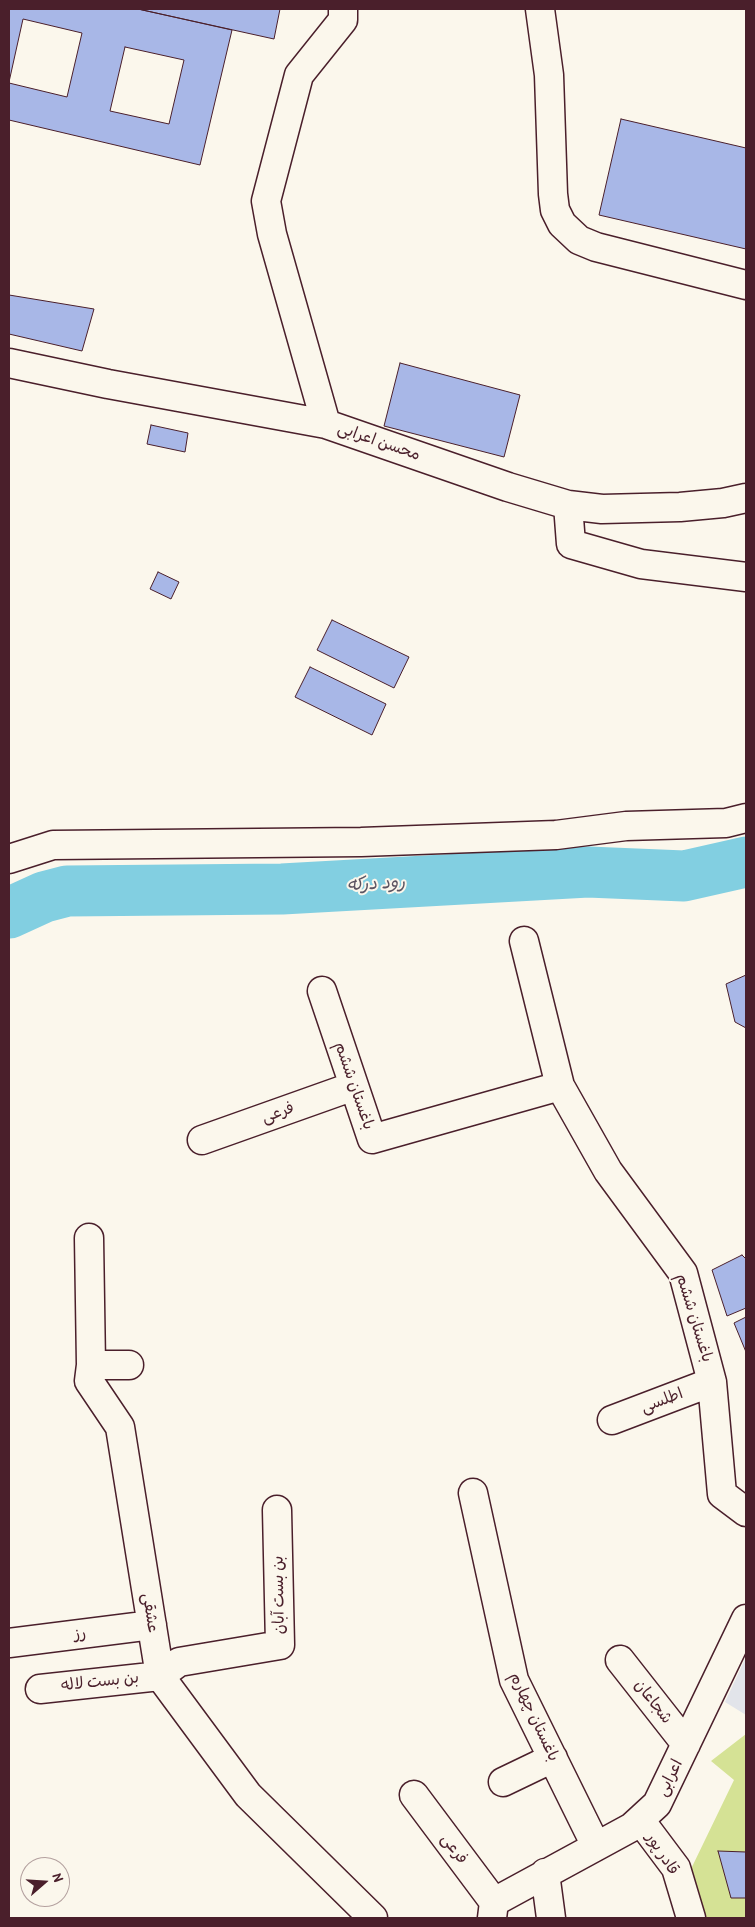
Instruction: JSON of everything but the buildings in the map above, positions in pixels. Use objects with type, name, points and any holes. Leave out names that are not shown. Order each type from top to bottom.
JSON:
[{"type":"street","points":[[326,424],[272,234],[266,202],[299,75],[343,20],[343,9]]},
{"type":"street","points":[[540,9],[549,75],[553,194],[555,210],[562,224],[579,240],[596,247],[746,285]]},
{"type":"street","name":"محسن اعرابی","points":[[9,363],[108,384],[326,424],[508,487],[568,505],[602,509],[680,507],[722,503],[746,498]]},
{"type":"street","points":[[568,505],[571,544],[640,564],[746,577]]},
{"type":"street","points":[[9,859],[53,845],[361,842],[556,835],[626,826],[726,823],[746,818]]},
{"type":"street","name":"باغستان ششم","points":[[524,941],[560,1086],[608,1172],[683,1273],[712,1382],[722,1494],[746,1512]]},
{"type":"street","name":"باغستان ششم","points":[[322,991],[372,1139],[560,1086]]},
{"type":"street","name":"فرعی","points":[[202,1140],[354,1086]]},
{"type":"street","name":"عشقی","points":[[89,1238],[91,1365],[88,1381],[120,1427],[160,1676],[248,1795],[373,1918]]},
{"type":"street","points":[[91,1365],[129,1365]]},
{"type":"street","name":"اطلسی","points":[[612,1420],[712,1382]]},
{"type":"street","name":"باغستان چهارم","points":[[473,1493],[514,1680],[596,1846]]},
{"type":"street","name":"بن بست آبان","points":[[160,1676],[179,1662],[280,1645],[277,1510]]},
{"type":"street","name":"اعرابی","points":[[493,1910],[544,1873],[632,1827],[657,1804],[746,1619]]},
{"type":"street","name":"رز","points":[[9,1643],[152,1625]]},
{"type":"street","name":"شجاعان","points":[[620,1660],[686,1744]]},
{"type":"street","name":"بن بست لاله","points":[[40,1689],[160,1676]]},
{"type":"street","points":[[503,1782],[553,1758]]},
{"type":"street","name":"فرعی","points":[[414,1795],[493,1910]]},
{"type":"street","name":"قادر پور","points":[[640,1820],[676,1868],[691,1918]]},
{"type":"street","points":[[544,1873],[551,1918]]},
{"type":"shaded area","points":[[746,1657],[746,1715],[725,1702]]},
{"type":"green space","points":[[746,1734],[746,1918],[704,1918],[690,1871],[734,1780],[711,1761]]},
{"type":"waterway","name":"رود درکه","points":[[9,913],[44,897],[67,891],[282,889],[588,872],[684,876],[746,862]]}]
